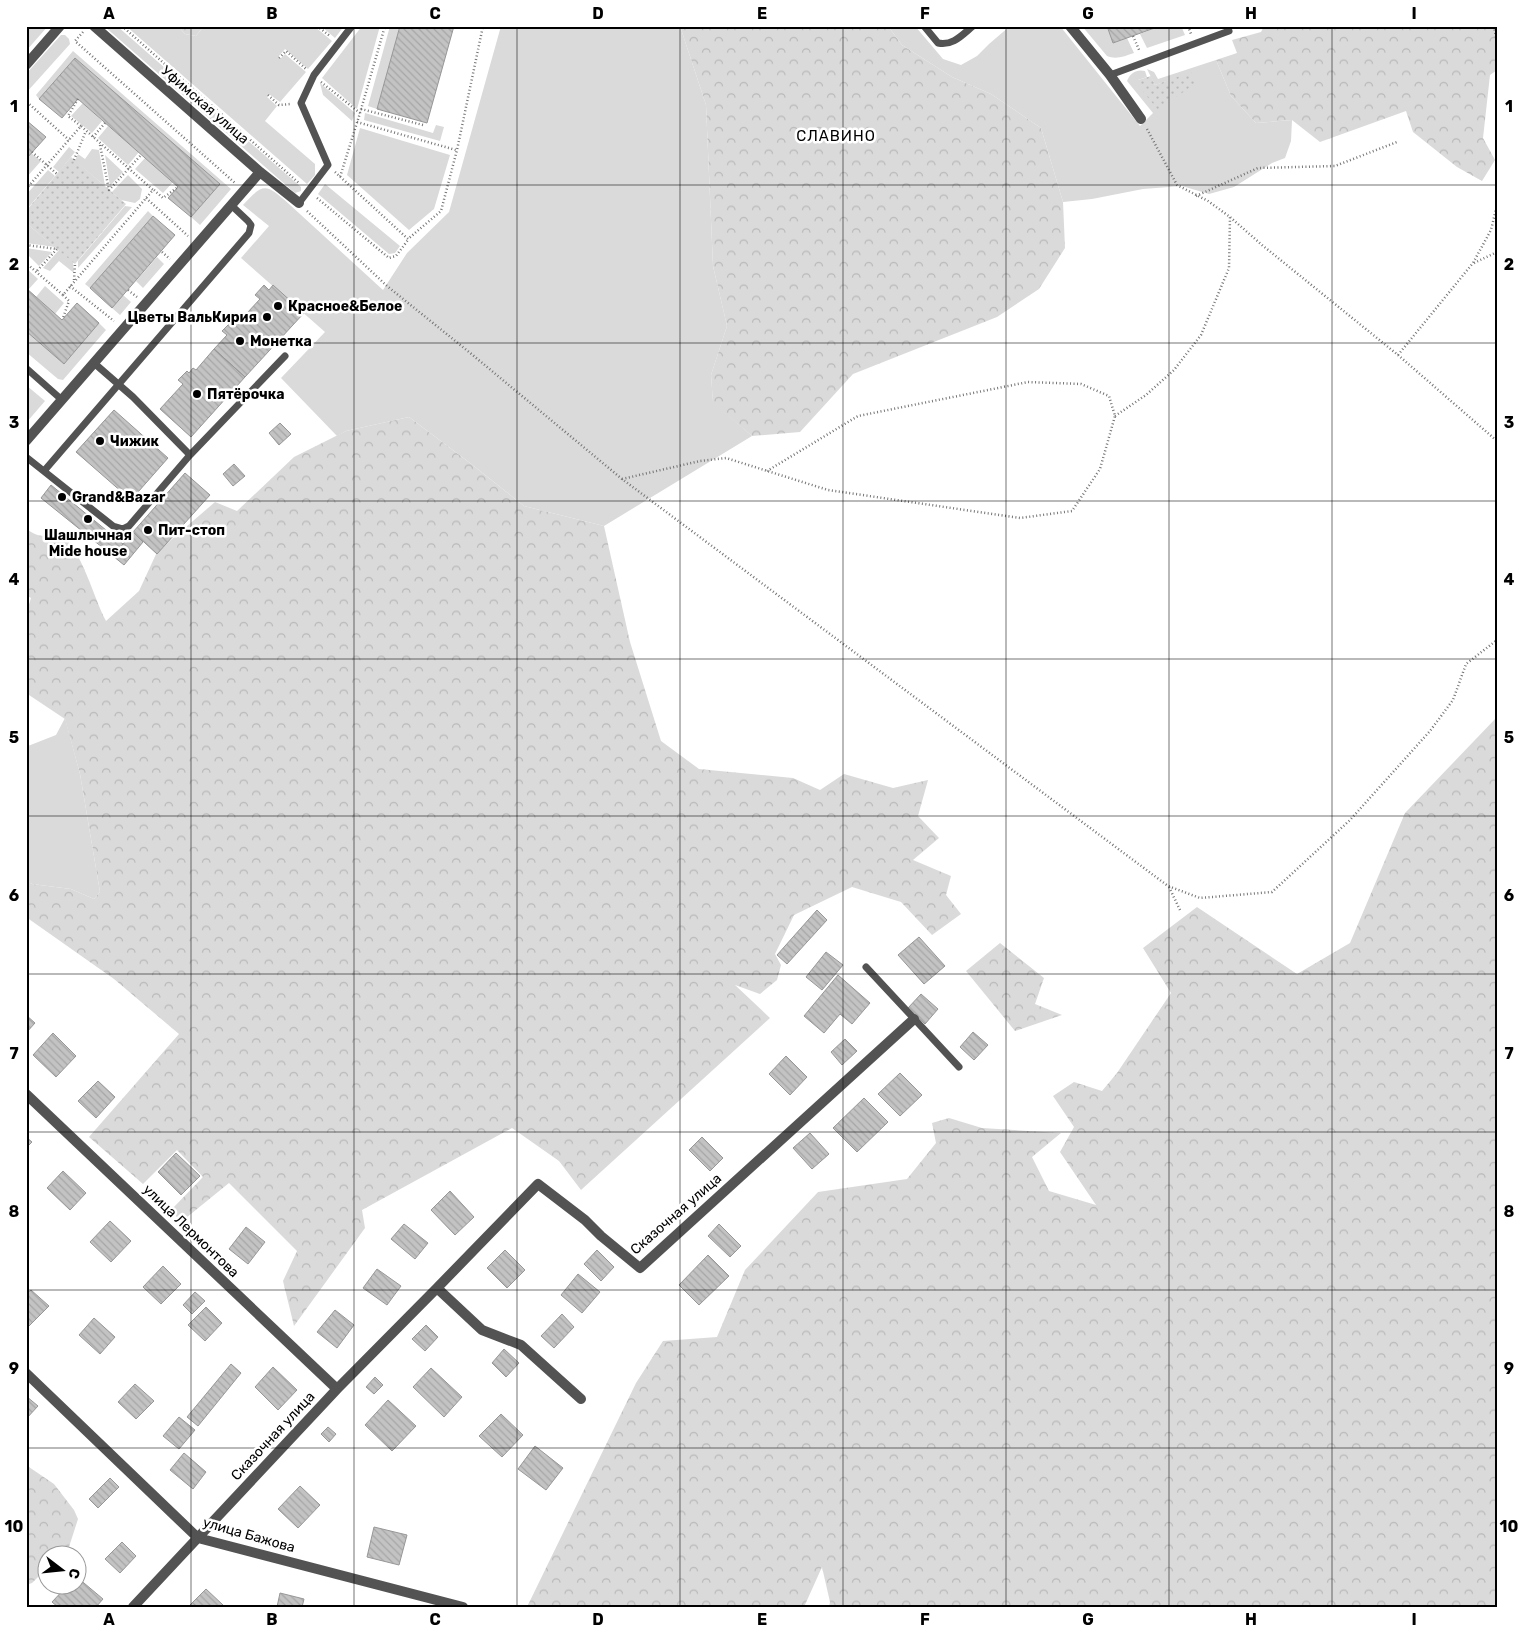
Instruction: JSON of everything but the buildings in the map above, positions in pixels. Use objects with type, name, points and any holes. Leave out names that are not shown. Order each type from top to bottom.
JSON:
[{"type":"street","points":[[26,65],[60,26]]},
{"type":"street","points":[[1070,26],[1110,75],[1141,119]]},
{"type":"street","name":"Уфимская улица","points":[[90,28],[299,203]]},
{"type":"street","points":[[26,441],[260,172]]},
{"type":"street","name":"Сказочная улица","points":[[133,1607],[337,1389],[538,1184],[585,1220],[601,1236],[640,1268],[914,1019]]},
{"type":"street","name":"улица Лермонтова","points":[[26,1094],[337,1389]]},
{"type":"street","points":[[437,1288],[482,1330],[521,1346],[580,1399]]},
{"type":"street","name":"улица Бажова","points":[[26,1373],[198,1538],[463,1607]]},
{"type":"lane","points":[[299,203],[328,166],[301,103],[314,75],[352,26]]},
{"type":"lane","points":[[924,26],[938,44],[945,45],[951,44],[973,26]]},
{"type":"lane","points":[[1110,75],[1230,28]]},
{"type":"lane","points":[[44,471],[249,233],[251,225],[248,220],[231,205]]},
{"type":"lane","points":[[26,457],[113,526],[123,529],[129,526],[190,455],[285,356]]},
{"type":"lane","points":[[94,362],[118,383],[190,455]]},
{"type":"lane","points":[[26,368],[62,400]]},
{"type":"lane","points":[[866,967],[960,1067]]},
{"type":"path","points":[[122,26],[304,187]]},
{"type":"path","points":[[317,26],[338,44]]},
{"type":"path","points":[[340,177],[385,26]]},
{"type":"path","points":[[316,197],[389,258],[396,256],[408,239],[441,211],[457,150],[483,26]]},
{"type":"path","points":[[1188,26],[1192,34]]},
{"type":"path","points":[[1494,26],[1497,43]]},
{"type":"path","points":[[90,28],[74,40],[237,185]]},
{"type":"path","points":[[1183,37],[1199,33]]},
{"type":"path","points":[[1133,36],[1140,52],[1133,54]]},
{"type":"path","points":[[279,58],[286,51],[360,113]]},
{"type":"path","points":[[268,96],[280,105],[301,103]]},
{"type":"path","points":[[78,99],[68,116],[163,198],[178,187]]},
{"type":"path","points":[[27,102],[69,140]]},
{"type":"path","points":[[361,108],[423,125]]},
{"type":"path","points":[[1141,119],[1178,185],[1208,201],[1230,217],[1269,251],[1398,355],[1497,441]]},
{"type":"path","points":[[357,122],[457,150]]},
{"type":"path","points":[[93,137],[105,123]]},
{"type":"path","points":[[26,189],[81,126]]},
{"type":"path","points":[[74,160],[86,131]]},
{"type":"path","points":[[1196,196],[1258,168],[1335,166],[1397,142]]},
{"type":"path","points":[[100,143],[109,190],[141,155]]},
{"type":"path","points":[[32,152],[57,174]]},
{"type":"path","points":[[328,166],[408,239]]},
{"type":"path","points":[[63,295],[154,190]]},
{"type":"path","points":[[146,198],[197,244]]},
{"type":"path","points":[[299,203],[387,286],[622,479],[1168,886],[1200,898],[1272,892],[1350,820],[1424,738],[1453,700],[1466,664],[1497,640]]},
{"type":"path","points":[[1398,355],[1473,263],[1491,230],[1497,205]]},
{"type":"path","points":[[1115,416],[1146,395],[1174,370],[1201,335],[1229,268],[1230,217]]},
{"type":"path","points":[[26,245],[57,249],[36,272]]},
{"type":"path","points":[[162,252],[171,260]]},
{"type":"path","points":[[1473,263],[1497,252]]},
{"type":"path","points":[[26,263],[69,301],[64,318]]},
{"type":"path","points":[[74,281],[75,264]]},
{"type":"path","points":[[70,286],[123,330]]},
{"type":"path","points":[[128,290],[138,298]]},
{"type":"path","points":[[622,479],[700,460],[726,458],[828,490],[1020,518],[1072,511],[1100,469],[1115,416],[1110,396],[1081,384],[1028,382],[858,416],[768,471]]},
{"type":"path","points":[[1168,886],[1180,910]]},
{"type":"green space","points":[[30,26],[48,26],[26,51],[26,30]]},
{"type":"green space","points":[[104,26],[117,26],[301,187],[301,191],[295,193]]},
{"type":"green space","points":[[126,26],[178,26],[185,34],[196,36],[204,26],[314,26],[332,41],[308,69],[285,49],[278,57],[280,59],[285,54],[306,72],[280,102],[269,94],[267,97],[277,106],[265,121],[315,164],[315,175],[307,184]]},
{"type":"green space","points":[[178,26],[204,26],[196,36],[185,34]]},
{"type":"green space","points":[[321,26],[344,26],[335,38]]},
{"type":"green space","points":[[362,26],[380,26],[357,109],[322,78]]},
{"type":"green space","points":[[390,26],[400,26],[377,109],[368,106]]},
{"type":"green space","points":[[501,26],[680,26],[706,105],[713,266],[727,326],[711,375],[713,402],[752,436],[604,526],[524,506],[409,417],[346,431],[337,436],[281,378],[325,332],[241,258],[269,226],[243,205],[261,189],[270,189],[383,290],[407,253],[449,212]]},
{"type":"green space","points":[[680,26],[888,26],[902,45],[952,77],[991,94],[1041,128],[1063,202],[1065,248],[1039,289],[997,317],[853,374],[800,432],[752,436],[713,403],[711,375],[727,326],[713,266],[706,105]]},
{"type":"green space","points":[[888,26],[915,26],[943,59],[961,65],[977,56],[1010,26],[1060,26],[1140,126],[1153,113],[1127,81],[1132,74],[1137,71],[1145,71],[1147,77],[1138,80],[1158,109],[1191,73],[1155,85],[1147,69],[1154,72],[1158,79],[1216,60],[1231,96],[1256,123],[1292,120],[1291,141],[1285,158],[1272,163],[1234,187],[1209,194],[1182,186],[1143,189],[1092,199],[1063,202],[1041,128],[991,94],[952,77],[902,45]]},
{"type":"green space","points":[[1082,26],[1107,26],[1113,43],[1127,38],[1134,53],[1117,58],[1107,56]]},
{"type":"green space","points":[[1160,26],[1181,26],[1185,35],[1147,48],[1140,34]]},
{"type":"green space","points":[[1264,26],[1497,26],[1497,70],[1490,75],[1483,138],[1495,160],[1482,181],[1457,167],[1413,132],[1406,111],[1320,142],[1292,120],[1256,123],[1231,96],[1216,60],[1237,53],[1232,40],[1261,32]]},
{"type":"green space","points":[[61,35],[65,35],[69,39],[70,44],[26,93],[26,74]]},
{"type":"green space","points":[[73,51],[231,189],[200,225],[191,217],[219,184],[75,58],[39,99],[36,95]]},
{"type":"green space","points":[[1191,72],[1196,83],[1158,110],[1137,84],[1138,80],[1151,76],[1155,85]]},
{"type":"green space","points":[[320,83],[355,113],[352,121],[323,95]]},
{"type":"green space","points":[[83,103],[102,121],[92,133],[71,116]]},
{"type":"green space","points":[[365,113],[433,133],[436,125],[444,127],[440,141],[364,120]]},
{"type":"green space","points":[[108,126],[139,152],[128,165],[98,138]]},
{"type":"green space","points":[[360,128],[450,155],[434,209],[409,230],[347,175]]},
{"type":"green space","points":[[69,147],[75,152],[59,172],[53,167]]},
{"type":"green space","points":[[92,149],[99,150],[105,186],[75,161],[78,154],[85,159]]},
{"type":"green space","points":[[31,153],[41,161],[26,178],[26,159]]},
{"type":"green space","points":[[105,155],[123,172],[110,186]]},
{"type":"green space","points":[[71,157],[126,204],[75,264],[26,223],[26,211]]},
{"type":"green space","points":[[145,158],[173,182],[163,193],[135,169]]},
{"type":"green space","points":[[48,170],[55,176],[28,208],[26,206],[26,195]]},
{"type":"green space","points":[[128,175],[142,189],[140,199],[135,203],[121,200],[112,192]]},
{"type":"green space","points":[[325,184],[400,246],[395,253],[389,254],[318,194]]},
{"type":"green space","points":[[125,206],[132,207],[78,268],[78,261]]},
{"type":"green space","points":[[148,211],[153,216],[90,288],[85,284]]},
{"type":"green space","points":[[26,223],[55,247],[26,243]]},
{"type":"green space","points":[[26,248],[52,252],[39,266],[26,253]]},
{"type":"green space","points":[[59,250],[73,262],[74,273],[59,261],[50,271],[43,268]]},
{"type":"green space","points":[[157,257],[164,264],[143,288],[136,281]]},
{"type":"green space","points":[[26,268],[38,279],[28,290],[26,288]]},
{"type":"green space","points":[[45,286],[64,303],[55,314],[36,297]]},
{"type":"green space","points":[[123,295],[131,302],[120,315],[112,308]]},
{"type":"green space","points":[[99,323],[106,330],[63,380],[58,379],[26,352],[26,331],[64,364]]},
{"type":"green space","points":[[26,385],[45,401],[26,423]]},
{"type":"green space","points":[[409,417],[524,506],[604,526],[630,642],[661,741],[699,769],[793,778],[820,790],[844,774],[893,788],[928,780],[918,816],[939,838],[913,860],[951,876],[946,895],[961,914],[932,935],[901,902],[852,887],[794,915],[775,954],[781,965],[777,980],[760,994],[735,985],[770,1018],[581,1190],[559,1161],[512,1128],[362,1210],[365,1228],[294,1326],[283,1281],[297,1251],[229,1183],[181,1222],[171,1210],[203,1177],[177,1150],[143,1184],[89,1137],[179,1034],[114,979],[26,917],[26,880],[32,884],[71,889],[94,899],[100,892],[80,774],[65,719],[26,693],[26,614],[31,598],[26,595],[26,529],[42,536],[58,532],[66,539],[80,561],[106,621],[139,591],[157,552],[215,502],[237,511],[294,457],[346,431]]},
{"type":"green space","points":[[1497,717],[1497,1607],[829,1607],[830,1602],[822,1567],[804,1607],[527,1607],[636,1383],[663,1341],[717,1337],[745,1270],[818,1192],[907,1179],[936,1143],[932,1123],[949,1118],[982,1128],[1061,1133],[1032,1157],[1049,1191],[1096,1205],[1060,1152],[1074,1127],[1053,1096],[1074,1082],[1102,1091],[1117,1073],[1171,993],[1143,948],[1197,907],[1297,974],[1350,943],[1405,813]]},
{"type":"green space","points":[[65,718],[80,774],[100,892],[94,899],[71,889],[32,884],[26,880],[28,746],[56,735]]},
{"type":"green space","points":[[1000,943],[1044,978],[1035,1004],[1062,1015],[1015,1031],[966,971]]},
{"type":"green space","points":[[26,1465],[54,1484],[74,1510],[78,1519],[69,1546],[38,1546],[38,1577],[32,1583],[26,1585]]},
{"type":"place","name":"Красное&Белое","points":[[278,306]]},
{"type":"place","name":"Цветы ВальКирия","points":[[267,317]]},
{"type":"place","name":"Монетка","points":[[240,341]]},
{"type":"place","name":"Пятёрочка","points":[[197,394]]},
{"type":"place","name":"Чижик","points":[[100,441]]},
{"type":"place","name":"Grand&Bazar","points":[[62,497]]},
{"type":"place","name":"Шашлычная Mide house","points":[[88,519]]},
{"type":"place","name":"Пит-стоп","points":[[148,530]]},
{"type":"district","name":"СЛАВИНО","points":[[836,136]]}]
